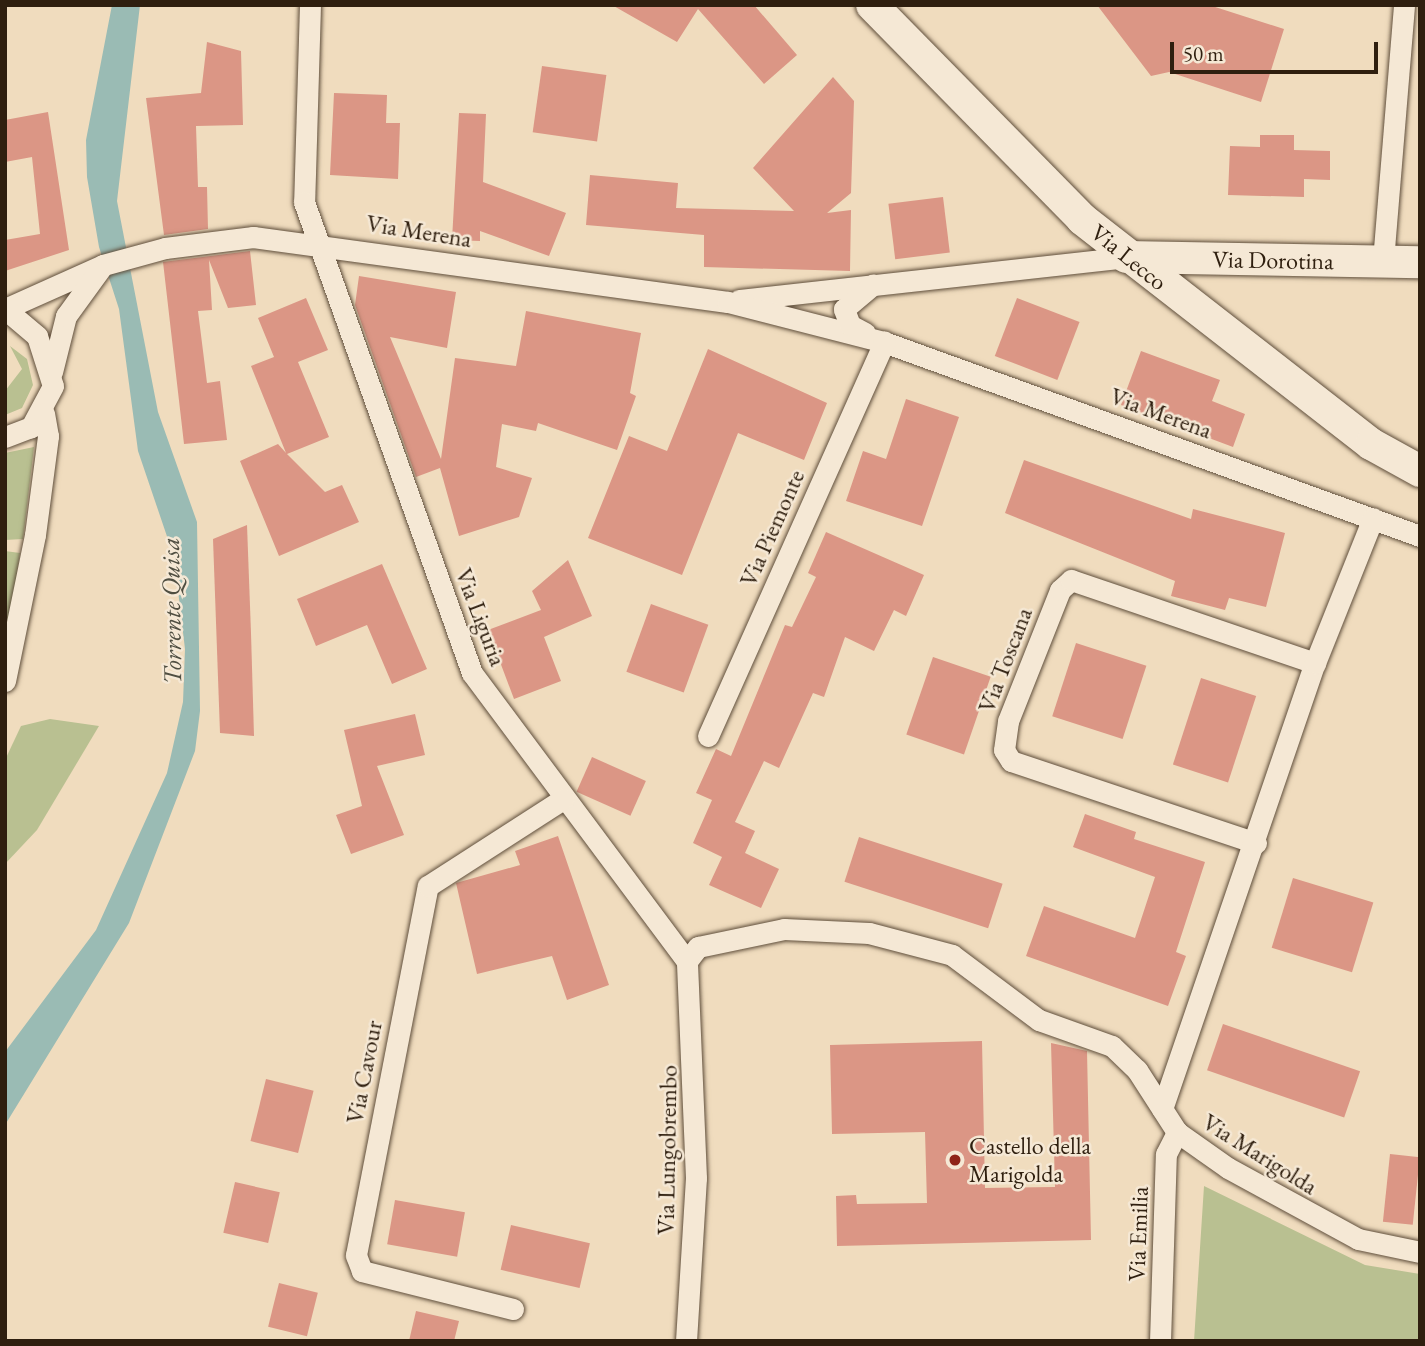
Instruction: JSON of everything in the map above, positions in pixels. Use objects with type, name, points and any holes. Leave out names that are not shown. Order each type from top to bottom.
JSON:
[{"type":"main road","name":"Via Lecco","points":[[872,5],[1126,257],[1371,444],[1420,471]]},
{"type":"main road","name":"Via Dorotina","points":[[1126,257],[1420,262]]},
{"type":"street","name":"Via Liguria","points":[[310,5],[304,202],[472,673],[563,799],[687,961]]},
{"type":"street","points":[[1383,261],[1404,5]]},
{"type":"street","name":"Via Merena","points":[[6,309],[103,265],[187,247],[253,237],[317,242],[727,302],[884,342],[1420,536]]},
{"type":"street","name":"Via Merena","points":[[727,302],[878,282],[1126,257]]},
{"type":"street","points":[[5,681],[35,535],[48,436],[44,414],[51,372],[66,316],[103,265]]},
{"type":"street","name":"Via Merena","points":[[878,282],[844,309],[850,325],[884,342]]},
{"type":"street","points":[[6,309],[37,336],[51,372]]},
{"type":"street","name":"Via Piemonte","points":[[708,736],[884,342]]},
{"type":"street","points":[[5,437],[44,414]]},
{"type":"street","points":[[1162,1109],[1256,843],[1315,663],[1373,518]]},
{"type":"street","name":"Via Toscana","points":[[1256,843],[1011,761],[1004,750],[1008,721],[1060,590],[1070,580],[1315,663]]},
{"type":"street","name":"Via Cavour","points":[[513,1309],[362,1271],[356,1255],[428,886],[563,799]]},
{"type":"street","name":"Via Marigolda","points":[[687,961],[698,947],[784,929],[909,941],[961,961],[1039,1020],[1112,1046],[1177,1132],[1290,1207],[1358,1239],[1420,1252]]},
{"type":"street","name":"Via Lungobrembo","points":[[686,1341],[696,1178],[687,961]]},
{"type":"street","name":"Via Emilia","points":[[1160,1341],[1167,1154],[1177,1132]]},
{"type":"green space","points":[[10,346],[27,359],[33,385],[22,408],[5,415],[5,391],[22,369]]},
{"type":"green space","points":[[34,447],[23,539],[5,540],[5,453]]},
{"type":"green space","points":[[5,551],[20,553],[5,659]]},
{"type":"green space","points":[[50,719],[99,726],[37,830],[5,864],[5,760],[21,726]]},
{"type":"green space","points":[[1204,1186],[1365,1265],[1420,1274],[1420,1341],[1194,1341]]},
{"type":"water","points":[[112,5],[140,5],[117,201],[158,412],[197,522],[200,711],[195,751],[129,923],[5,1125],[5,1052],[96,930],[167,773],[183,702],[185,649],[174,557],[138,451],[119,309],[99,247],[87,177],[86,140]]},
{"type":"building","points":[[612,5],[754,5],[797,55],[764,84],[698,9],[677,42]]},
{"type":"building","points":[[1097,5],[1209,5],[1284,29],[1261,102],[1169,72],[1151,76]]},
{"type":"building","points":[[207,42],[241,51],[243,125],[196,126],[198,187],[207,187],[208,229],[164,235],[146,98],[201,93]]},
{"type":"building","points":[[542,66],[606,75],[597,141],[533,132]]},
{"type":"building","points":[[833,77],[854,101],[851,193],[827,213],[851,210],[850,271],[704,267],[704,235],[586,225],[590,175],[678,183],[676,208],[794,211],[753,168]]},
{"type":"building","points":[[334,93],[387,95],[386,123],[400,123],[398,179],[330,175]]},
{"type":"building","points":[[48,112],[69,250],[5,271],[5,240],[40,234],[32,157],[5,162],[5,120]]},
{"type":"building","points":[[459,113],[486,114],[483,182],[566,213],[549,256],[480,231],[480,241],[452,240]]},
{"type":"building","points":[[1260,135],[1294,135],[1294,150],[1330,151],[1330,180],[1304,179],[1304,197],[1228,195],[1230,146],[1260,147]]},
{"type":"building","points":[[943,197],[950,253],[895,259],[888,204]]},
{"type":"building","points":[[250,251],[256,305],[228,308],[209,260],[212,310],[198,311],[207,383],[220,381],[227,440],[184,444],[163,262]]},
{"type":"building","points":[[359,276],[456,292],[447,348],[390,337],[441,459],[455,358],[516,366],[526,311],[641,333],[630,393],[636,396],[617,450],[538,423],[536,431],[502,424],[496,467],[532,478],[519,517],[459,536],[440,468],[416,477],[355,305]]},
{"type":"building","points":[[306,298],[328,350],[298,362],[329,437],[287,454],[325,492],[342,485],[359,522],[279,556],[240,461],[278,444],[286,453],[251,366],[274,357],[258,318]]},
{"type":"building","points":[[1017,298],[1080,322],[1057,380],[995,356]]},
{"type":"building","points":[[708,349],[827,403],[804,460],[738,433],[682,575],[588,538],[629,436],[667,451]]},
{"type":"building","points":[[1141,351],[1220,380],[1212,401],[1245,414],[1233,447],[1121,405]]},
{"type":"building","points":[[906,399],[959,417],[922,526],[846,501],[863,451],[886,459]]},
{"type":"building","points":[[1024,460],[1191,519],[1193,509],[1285,533],[1266,607],[1229,598],[1225,610],[1171,596],[1175,581],[1005,513]]},
{"type":"building","points":[[247,525],[254,736],[220,733],[213,539]]},
{"type":"building","points":[[826,532],[924,575],[906,616],[894,610],[874,651],[845,637],[824,697],[813,693],[779,768],[764,761],[735,822],[755,831],[745,853],[779,869],[761,908],[709,885],[722,857],[693,843],[712,800],[696,793],[716,749],[731,756],[785,625],[792,627],[816,577],[808,573]]},
{"type":"building","points":[[568,560],[592,616],[544,637],[561,681],[514,699],[488,630],[541,610],[532,591]]},
{"type":"building","points":[[382,564],[427,669],[392,684],[367,625],[316,646],[297,599]]},
{"type":"building","points":[[651,604],[708,625],[684,693],[626,672]]},
{"type":"building","points":[[1076,643],[1146,666],[1123,739],[1052,716]]},
{"type":"building","points":[[933,657],[991,677],[964,754],[906,735]]},
{"type":"building","points":[[1201,678],[1256,696],[1228,782],[1173,765]]},
{"type":"building","points":[[415,714],[425,755],[377,766],[404,835],[351,854],[336,815],[362,806],[344,730]]},
{"type":"building","points":[[592,757],[646,781],[630,816],[577,792]]},
{"type":"building","points":[[1085,814],[1136,832],[1134,839],[1205,862],[1176,952],[1186,956],[1168,1006],[1026,956],[1044,906],[1135,938],[1155,877],[1073,847]]},
{"type":"building","points":[[558,836],[609,985],[567,1000],[552,956],[477,974],[456,883],[520,865],[515,851]]},
{"type":"building","points":[[859,837],[1003,884],[988,928],[844,882]]},
{"type":"building","points":[[1293,878],[1373,903],[1352,972],[1272,948]]},
{"type":"building","points":[[1223,1024],[1360,1071],[1344,1118],[1207,1070]]},
{"type":"building","name":"Castello della Marigolda","points":[[982,1041],[985,1188],[1055,1187],[1051,1043],[1087,1051],[1091,1240],[837,1246],[836,1196],[856,1195],[857,1204],[927,1203],[925,1132],[832,1134],[830,1045]]},
{"type":"building","points":[[266,1079],[314,1091],[298,1153],[251,1141]]},
{"type":"building","points":[[1390,1154],[1420,1157],[1413,1225],[1383,1222]]},
{"type":"building","points":[[235,1182],[280,1192],[268,1243],[223,1233]]},
{"type":"building","points":[[395,1200],[465,1212],[457,1257],[387,1244]]},
{"type":"building","points":[[511,1225],[590,1243],[580,1288],[501,1270]]},
{"type":"building","points":[[279,1283],[318,1293],[307,1336],[268,1327]]},
{"type":"building","points":[[416,1311],[459,1321],[454,1341],[409,1341]]},
{"type":"place","name":"Castello della Marigolda","points":[[955,1160]]},
{"type":"water label","name":"Torrente Quisa","points":[[172,611]]}]
